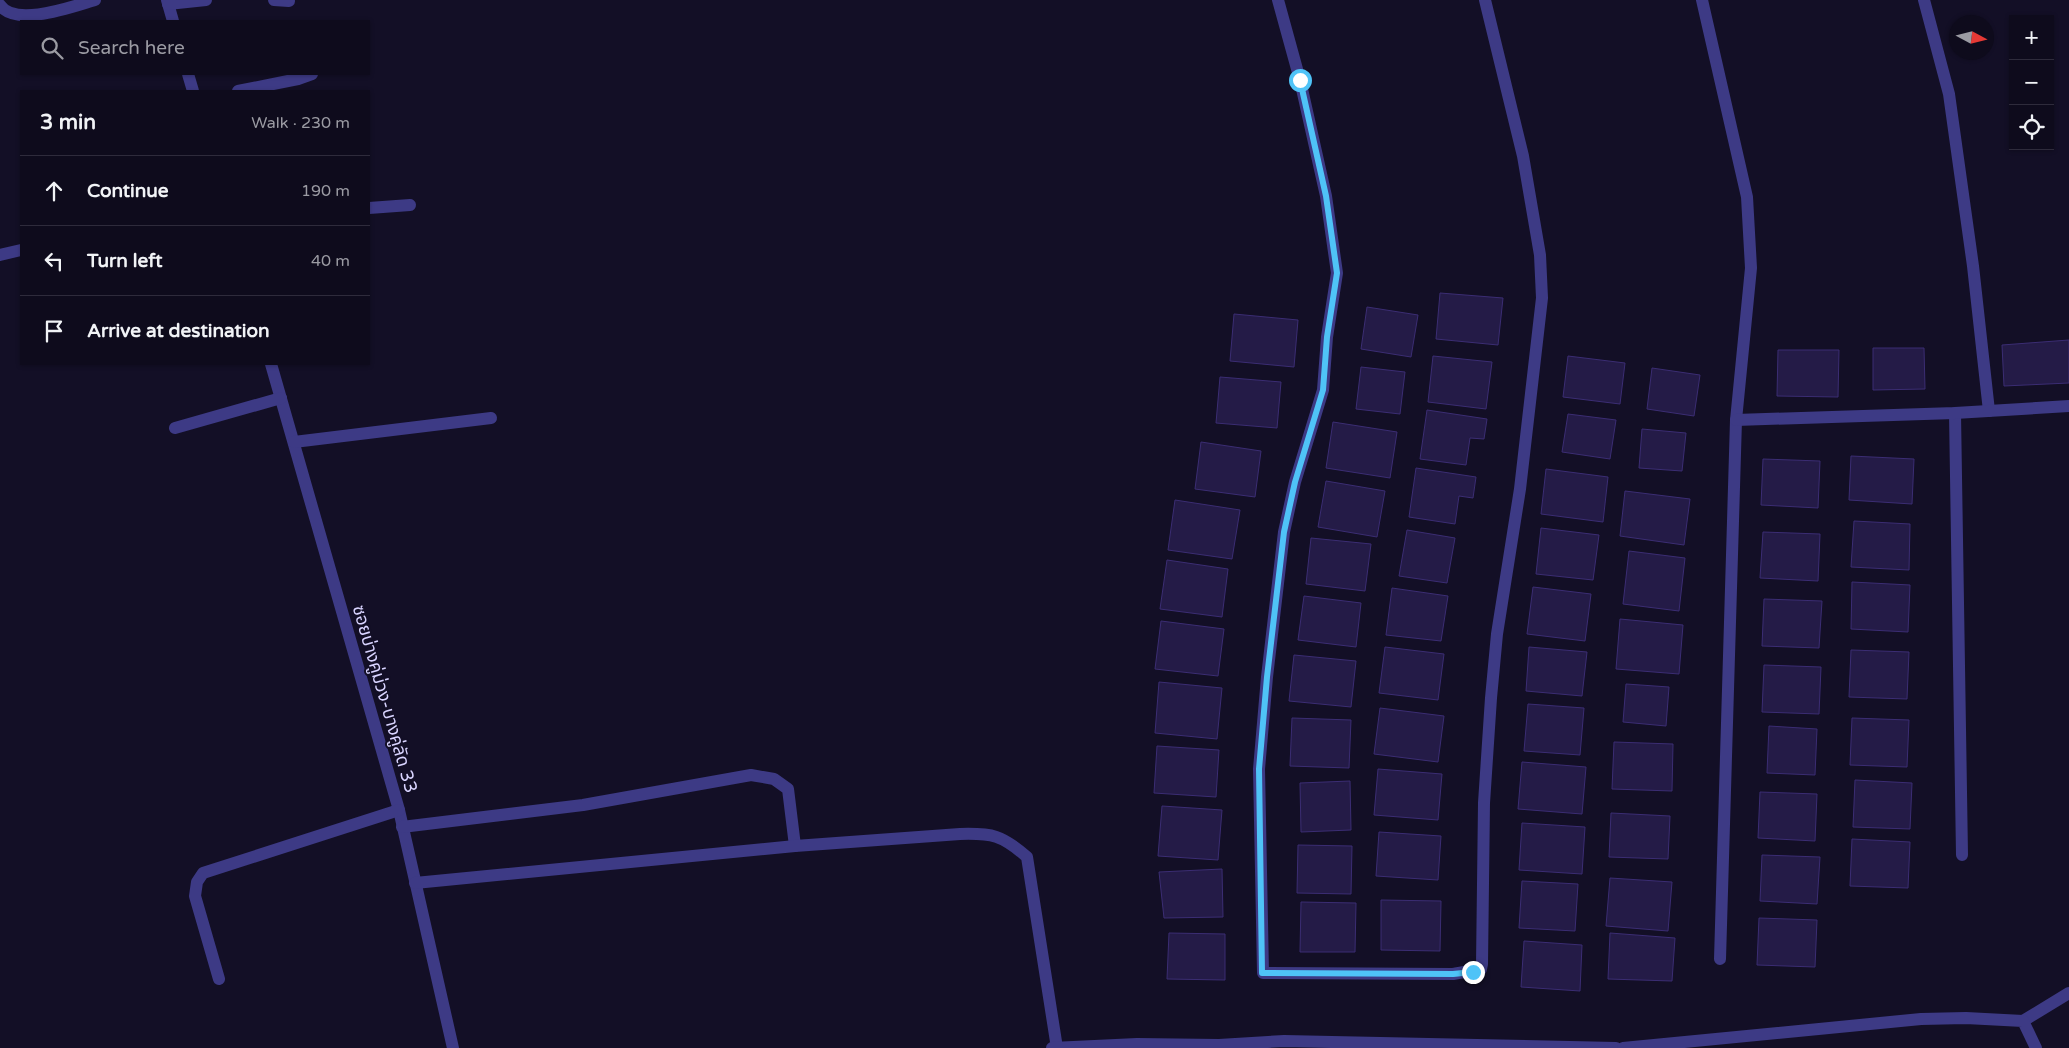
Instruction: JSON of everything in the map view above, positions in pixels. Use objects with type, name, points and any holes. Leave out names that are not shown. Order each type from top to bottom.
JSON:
[{"type":"street","points":[[0,5],[2,8],[23,17],[55,12],[95,0]]},
{"type":"street","points":[[173,20],[167,2],[206,0]]},
{"type":"street","points":[[274,0],[289,1]]},
{"type":"street","points":[[1278,0],[1300,80],[1326,196],[1337,273],[1327,337],[1323,390],[1295,482],[1284,532],[1267,677],[1259,769],[1262,973],[1453,974],[1477,971],[1481,969],[1482,964],[1484,803],[1492,689],[1497,634],[1520,489],[1542,298],[1540,255],[1523,156],[1485,0]]},
{"type":"street","points":[[1702,0],[1747,197],[1751,268],[1736,420],[1720,959]]},
{"type":"street","points":[[1924,0],[1949,94],[1973,266],[1989,411]]},
{"type":"street","points":[[188,75],[193,90]]},
{"type":"street","points":[[243,90],[309,75]]},
{"type":"street","points":[[370,208],[410,205]]},
{"type":"street","points":[[0,255],[20,250]]},
{"type":"street","name":"ซอยบ่างคู่ม่วง-บางคู่ลัด 33","points":[[271,365],[399,810],[453,1048]]},
{"type":"street","points":[[174,428],[281,398]]},
{"type":"street","points":[[1736,420],[1955,413],[2069,406]]},
{"type":"street","points":[[1955,413],[1962,855]]},
{"type":"street","points":[[294,442],[491,418]]},
{"type":"street","points":[[402,827],[583,804],[751,775],[774,779],[788,789],[795,846]]},
{"type":"street","points":[[219,980],[195,896],[197,882],[203,873],[399,810]]},
{"type":"street","points":[[415,883],[795,846],[980,834],[1001,837],[1012,843],[1027,857],[1056,1048]]},
{"type":"street","points":[[1623,1048],[1921,1019],[1966,1018],[2023,1021],[2069,993]]},
{"type":"street","points":[[2023,1021],[2036,1048]]},
{"type":"street","points":[[1052,1048],[1137,1044],[1219,1047],[1284,1041],[1616,1048]]},
{"type":"building","points":[[1440,293],[1503,298],[1498,345],[1436,339]]},
{"type":"building","points":[[1367,307],[1418,315],[1411,357],[1361,349]]},
{"type":"building","points":[[1234,314],[1298,320],[1294,367],[1230,361]]},
{"type":"building","points":[[2069,340],[2069,383],[2004,386],[2002,345]]},
{"type":"building","points":[[1873,348],[1924,348],[1925,389],[1873,390]]},
{"type":"building","points":[[1778,350],[1839,350],[1838,397],[1777,396]]},
{"type":"building","points":[[1433,356],[1492,362],[1486,409],[1428,402]]},
{"type":"building","points":[[1568,356],[1625,363],[1620,404],[1563,397]]},
{"type":"building","points":[[1361,367],[1405,372],[1400,414],[1356,409]]},
{"type":"building","points":[[1652,368],[1700,375],[1694,416],[1647,409]]},
{"type":"building","points":[[1220,377],[1281,382],[1277,428],[1216,423]]},
{"type":"building","points":[[1427,410],[1487,419],[1484,439],[1470,438],[1466,465],[1420,459]]},
{"type":"building","points":[[1568,414],[1616,420],[1610,459],[1562,452]]},
{"type":"building","points":[[1333,422],[1397,432],[1390,478],[1326,468]]},
{"type":"building","points":[[1642,429],[1686,433],[1682,471],[1639,468]]},
{"type":"building","points":[[1201,442],[1261,451],[1255,497],[1195,489]]},
{"type":"building","points":[[1851,456],[1914,459],[1912,504],[1849,500]]},
{"type":"building","points":[[1763,459],[1820,461],[1818,508],[1761,505]]},
{"type":"building","points":[[1416,468],[1476,477],[1473,498],[1459,496],[1455,524],[1409,517]]},
{"type":"building","points":[[1546,469],[1608,477],[1603,522],[1541,514]]},
{"type":"building","points":[[1326,481],[1385,491],[1377,537],[1318,527]]},
{"type":"building","points":[[1625,491],[1690,499],[1684,545],[1620,536]]},
{"type":"building","points":[[1175,500],[1240,510],[1232,559],[1168,550]]},
{"type":"building","points":[[1854,521],[1910,524],[1909,570],[1851,567]]},
{"type":"building","points":[[1541,528],[1599,535],[1593,580],[1536,574]]},
{"type":"building","points":[[1407,530],[1455,538],[1447,583],[1399,576]]},
{"type":"building","points":[[1763,532],[1820,534],[1818,581],[1760,578]]},
{"type":"building","points":[[1311,538],[1371,544],[1365,591],[1306,584]]},
{"type":"building","points":[[1629,551],[1685,558],[1679,611],[1623,604]]},
{"type":"building","points":[[1167,560],[1228,569],[1222,617],[1160,609]]},
{"type":"building","points":[[1852,582],[1910,585],[1908,632],[1851,629]]},
{"type":"building","points":[[1533,587],[1591,594],[1585,641],[1527,634]]},
{"type":"building","points":[[1392,588],[1448,596],[1441,641],[1386,635]]},
{"type":"building","points":[[1304,596],[1361,603],[1356,647],[1298,640]]},
{"type":"building","points":[[1764,599],[1822,601],[1819,648],[1762,646]]},
{"type":"building","points":[[1620,619],[1683,625],[1679,674],[1616,669]]},
{"type":"building","points":[[1161,621],[1224,629],[1218,676],[1155,669]]},
{"type":"building","points":[[1385,647],[1444,654],[1438,700],[1379,693]]},
{"type":"building","points":[[1529,647],[1587,652],[1582,696],[1526,691]]},
{"type":"building","points":[[1851,650],[1909,652],[1907,699],[1849,697]]},
{"type":"building","points":[[1294,655],[1356,661],[1351,707],[1289,701]]},
{"type":"building","points":[[1764,665],[1821,667],[1819,714],[1762,712]]},
{"type":"building","points":[[1159,682],[1222,688],[1217,739],[1155,733]]},
{"type":"building","points":[[1626,684],[1669,687],[1666,726],[1623,722]]},
{"type":"building","points":[[1528,704],[1584,708],[1580,755],[1524,751]]},
{"type":"building","points":[[1380,708],[1444,716],[1438,762],[1374,754]]},
{"type":"building","points":[[1292,718],[1351,720],[1349,768],[1290,766]]},
{"type":"building","points":[[1852,718],[1909,720],[1907,767],[1850,765]]},
{"type":"building","points":[[1769,726],[1817,729],[1815,775],[1767,773]]},
{"type":"building","points":[[1614,742],[1673,744],[1672,791],[1612,789]]},
{"type":"building","points":[[1157,746],[1219,750],[1216,797],[1154,793]]},
{"type":"building","points":[[1522,762],[1586,767],[1582,814],[1518,809]]},
{"type":"building","points":[[1378,769],[1442,774],[1438,820],[1374,815]]},
{"type":"building","points":[[1855,780],[1912,783],[1910,829],[1853,827]]},
{"type":"building","points":[[1350,781],[1351,830],[1301,832],[1300,783]]},
{"type":"building","points":[[1760,792],[1817,794],[1815,841],[1758,838]]},
{"type":"building","points":[[1162,806],[1222,810],[1218,860],[1158,856]]},
{"type":"building","points":[[1611,813],[1670,816],[1668,859],[1609,857]]},
{"type":"building","points":[[1522,823],[1585,827],[1582,874],[1519,870]]},
{"type":"building","points":[[1379,832],[1441,836],[1438,880],[1376,876]]},
{"type":"building","points":[[1852,839],[1910,842],[1908,888],[1850,886]]},
{"type":"building","points":[[1298,845],[1352,846],[1351,894],[1297,893]]},
{"type":"building","points":[[1762,855],[1820,857],[1817,904],[1760,901]]},
{"type":"building","points":[[1222,869],[1223,917],[1164,918],[1159,872]]},
{"type":"building","points":[[1610,878],[1672,882],[1668,931],[1606,926]]},
{"type":"building","points":[[1522,881],[1578,884],[1575,931],[1519,928]]},
{"type":"building","points":[[1381,900],[1441,901],[1440,951],[1381,950]]},
{"type":"building","points":[[1301,902],[1356,903],[1355,952],[1300,952]]},
{"type":"building","points":[[1759,918],[1817,920],[1815,967],[1757,965]]},
{"type":"building","points":[[1169,933],[1225,934],[1225,980],[1167,979]]},
{"type":"building","points":[[1610,933],[1675,938],[1672,981],[1608,979]]},
{"type":"building","points":[[1524,941],[1582,945],[1580,991],[1521,987]]},
{"type":"route","points":[[1300,80],[1326,196],[1337,273],[1327,337],[1323,390],[1295,482],[1284,532],[1267,677],[1259,769],[1262,973],[1453,974],[1473,972]]}]
